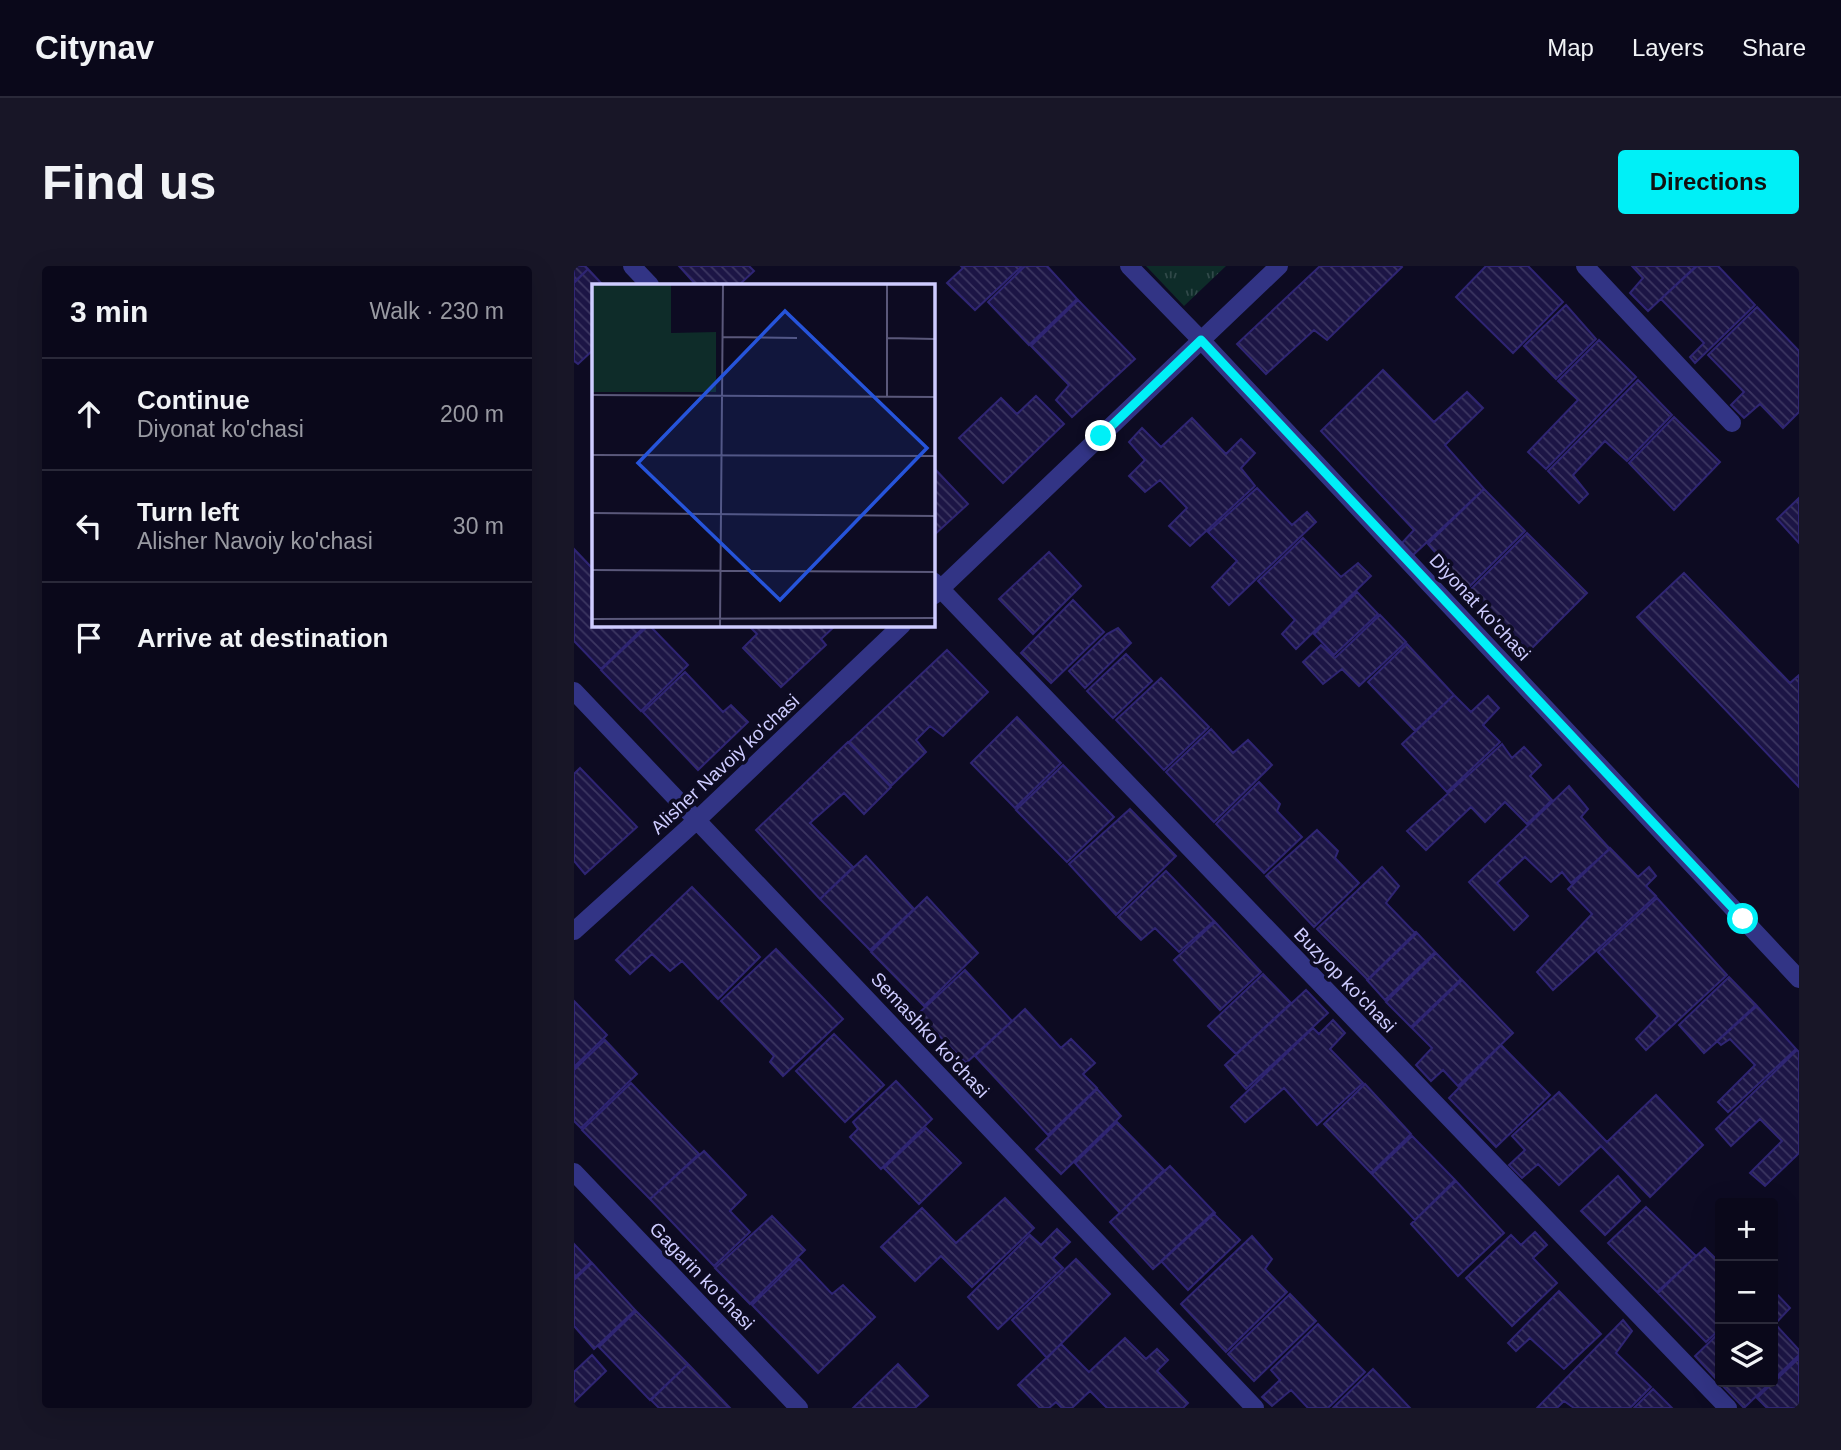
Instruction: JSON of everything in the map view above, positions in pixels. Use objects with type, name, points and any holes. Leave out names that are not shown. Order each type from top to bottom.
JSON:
[{"type":"street","points":[[632,266],[649,284]]},
{"type":"street","name":"Diyonat ko'chasi","points":[[1129,266],[1799,979]]},
{"type":"street","points":[[935,588],[1279,266]]},
{"type":"street","points":[[1585,266],[1732,423]]},
{"type":"street","name":"Buzyop ko'chasi","points":[[935,588],[1728,1408]]},
{"type":"street","name":"Alisher Navoiy ko'chasi","points":[[574,931],[697,820],[901,626]]},
{"type":"street","name":"Semashko ko'chasi","points":[[574,691],[1255,1408]]},
{"type":"street","name":"Gagarin ko'chasi","points":[[574,1172],[799,1408]]},
{"type":"green space","points":[[1146,266],[1226,266],[1184,306]]},
{"type":"building","points":[[574,266],[585,266],[588,269],[574,282]]},
{"type":"building","points":[[679,266],[749,266],[754,271],[740,284],[695,284]]},
{"type":"building","points":[[961,266],[1022,266],[975,310],[947,283],[963,268]]},
{"type":"building","points":[[1025,266],[1047,266],[1077,299],[1029,345],[988,302]]},
{"type":"building","points":[[1320,266],[1402,267],[1327,340],[1314,330],[1266,374],[1237,344]]},
{"type":"building","points":[[1486,266],[1528,266],[1563,302],[1513,353],[1456,297]]},
{"type":"building","points":[[1632,266],[1696,266],[1648,311],[1630,293],[1643,278]]},
{"type":"building","points":[[1697,266],[1718,266],[1755,305],[1695,363],[1690,357],[1704,343],[1661,299]]},
{"type":"building","points":[[588,269],[602,284],[592,284],[592,351],[578,364],[574,361],[574,283]]},
{"type":"building","points":[[1078,300],[1135,359],[1072,417],[1056,400],[1069,385],[1031,346]]},
{"type":"building","points":[[1566,305],[1596,339],[1556,379],[1524,346]]},
{"type":"building","points":[[1757,307],[1799,351],[1799,412],[1783,428],[1760,404],[1744,418],[1731,405],[1744,392],[1708,355]]},
{"type":"building","points":[[1599,340],[1636,377],[1546,469],[1528,452],[1578,400],[1558,381]]},
{"type":"building","points":[[1383,370],[1434,422],[1467,392],[1483,408],[1445,445],[1484,489],[1412,556],[1401,544],[1414,530],[1321,431]]},
{"type":"building","points":[[1638,380],[1672,415],[1627,461],[1605,441],[1573,475],[1588,494],[1579,503],[1548,471]]},
{"type":"building","points":[[1036,396],[1064,424],[1003,483],[959,438],[1001,398],[1017,414]]},
{"type":"building","points":[[1674,417],[1720,462],[1674,510],[1629,463]]},
{"type":"building","points":[[1192,418],[1226,454],[1241,439],[1255,453],[1241,468],[1255,486],[1190,546],[1169,526],[1187,508],[1160,480],[1145,492],[1129,476],[1145,460],[1129,442],[1142,428],[1161,447]]},
{"type":"building","points":[[934,468],[968,504],[934,535]]},
{"type":"building","points":[[1257,488],[1292,525],[1307,512],[1316,522],[1229,605],[1212,587],[1237,561],[1208,532]]},
{"type":"building","points":[[1484,489],[1525,531],[1467,589],[1428,544]]},
{"type":"building","points":[[1799,498],[1799,543],[1777,519]]},
{"type":"building","points":[[1527,533],[1587,593],[1529,651],[1468,592]]},
{"type":"building","points":[[1303,538],[1341,577],[1358,563],[1371,576],[1296,649],[1282,634],[1295,620],[1258,581]]},
{"type":"building","points":[[574,549],[592,568],[592,626],[644,627],[601,669],[574,641]]},
{"type":"building","points":[[1049,552],[1081,586],[1033,634],[999,599]]},
{"type":"building","points":[[1684,573],[1790,683],[1799,675],[1799,787],[1637,617]]},
{"type":"building","points":[[1357,592],[1378,614],[1334,655],[1314,634]]},
{"type":"building","points":[[1073,600],[1104,632],[1051,683],[1021,653]]},
{"type":"building","points":[[1380,615],[1406,642],[1359,686],[1342,669],[1323,684],[1303,662],[1321,645],[1335,658]]},
{"type":"building","points":[[648,626],[688,665],[641,711],[601,670]]},
{"type":"building","points":[[749,626],[835,626],[821,639],[826,645],[781,687],[743,648],[757,634]]},
{"type":"building","points":[[1118,628],[1131,643],[1085,688],[1069,671],[1107,634]]},
{"type":"building","points":[[1407,644],[1454,695],[1415,731],[1368,682]]},
{"type":"building","points":[[947,650],[988,692],[943,736],[930,726],[916,740],[926,752],[891,786],[849,742]]},
{"type":"building","points":[[1126,654],[1152,681],[1113,718],[1087,691]]},
{"type":"building","points":[[685,672],[723,712],[731,705],[748,722],[698,770],[643,712]]},
{"type":"building","points":[[1161,678],[1209,727],[1164,770],[1116,720]]},
{"type":"building","points":[[1454,695],[1471,712],[1488,696],[1499,708],[1483,725],[1500,742],[1447,792],[1402,744]]},
{"type":"building","points":[[1017,717],[1061,763],[1015,808],[971,763]]},
{"type":"building","points":[[1211,729],[1233,753],[1248,740],[1272,765],[1214,822],[1166,772]]},
{"type":"building","points":[[848,742],[891,787],[864,814],[844,793],[810,823],[853,867],[820,899],[756,830]]},
{"type":"building","points":[[1502,744],[1512,758],[1524,747],[1541,765],[1530,776],[1552,800],[1527,824],[1505,802],[1485,822],[1471,807],[1426,850],[1407,831]]},
{"type":"building","points":[[1063,765],[1114,817],[1067,862],[1016,810]]},
{"type":"building","points":[[580,768],[637,827],[585,874],[574,861],[574,774]]},
{"type":"building","points":[[1259,782],[1280,804],[1277,811],[1302,837],[1264,873],[1216,824]]},
{"type":"building","points":[[1569,786],[1588,809],[1581,817],[1610,849],[1571,883],[1562,872],[1551,882],[1525,857],[1497,883],[1528,916],[1514,930],[1469,882]]},
{"type":"building","points":[[1130,809],[1176,856],[1116,915],[1069,864]]},
{"type":"building","points":[[1317,830],[1338,851],[1335,858],[1359,883],[1314,927],[1266,876]]},
{"type":"building","points":[[1610,848],[1638,877],[1649,867],[1656,876],[1646,886],[1656,896],[1553,990],[1537,972],[1592,914],[1568,889]]},
{"type":"building","points":[[866,856],[914,909],[870,950],[820,899]]},
{"type":"building","points":[[1382,867],[1399,886],[1386,903],[1416,934],[1368,980],[1317,929]]},
{"type":"building","points":[[1166,871],[1214,921],[1179,952],[1155,928],[1141,940],[1118,917]]},
{"type":"building","points":[[692,887],[760,957],[718,999],[682,961],[670,971],[652,954],[630,974],[616,960]]},
{"type":"building","points":[[927,897],[978,953],[924,1006],[871,952]]},
{"type":"building","points":[[1657,898],[1727,975],[1646,1050],[1636,1039],[1658,1016],[1598,952]]},
{"type":"building","points":[[1215,922],[1261,972],[1220,1010],[1174,960]]},
{"type":"building","points":[[1416,932],[1435,952],[1385,1000],[1367,980]]},
{"type":"building","points":[[776,949],[843,1019],[783,1076],[770,1062],[774,1056],[721,1001]]},
{"type":"building","points":[[1436,953],[1461,979],[1411,1027],[1386,1002]]},
{"type":"building","points":[[965,970],[1012,1021],[966,1063],[918,1014]]},
{"type":"building","points":[[1263,974],[1291,1003],[1236,1054],[1208,1026]]},
{"type":"building","points":[[1729,977],[1757,1006],[1704,1053],[1679,1025]]},
{"type":"building","points":[[1462,980],[1513,1033],[1458,1086],[1443,1070],[1431,1081],[1416,1065],[1432,1048],[1412,1028]]},
{"type":"building","points":[[1306,990],[1328,1013],[1246,1089],[1225,1065]]},
{"type":"building","points":[[574,1001],[607,1035],[574,1067]]},
{"type":"building","points":[[1756,1005],[1796,1049],[1728,1112],[1718,1102],[1755,1065],[1730,1039],[1721,1045],[1717,1041]]},
{"type":"building","points":[[1025,1009],[1061,1048],[1071,1039],[1095,1063],[1083,1074],[1097,1088],[1048,1135],[975,1056]]},
{"type":"building","points":[[1333,1020],[1345,1033],[1330,1049],[1363,1083],[1317,1125],[1284,1088],[1245,1122],[1231,1107],[1313,1028],[1319,1034]]},
{"type":"building","points":[[834,1034],[884,1085],[845,1122],[796,1071]]},
{"type":"building","points":[[605,1040],[637,1074],[581,1128],[574,1121],[574,1070]]},
{"type":"building","points":[[1501,1045],[1550,1095],[1496,1147],[1449,1098]]},
{"type":"building","points":[[1797,1050],[1799,1153],[1765,1186],[1750,1173],[1782,1141],[1760,1119],[1731,1146],[1716,1129]]},
{"type":"building","points":[[896,1081],[932,1119],[881,1169],[850,1137],[858,1129],[853,1122]]},
{"type":"building","points":[[631,1083],[699,1154],[650,1199],[582,1130]]},
{"type":"building","points":[[1365,1084],[1411,1134],[1371,1173],[1324,1124]]},
{"type":"building","points":[[1097,1089],[1121,1116],[1061,1174],[1036,1149]]},
{"type":"building","points":[[1559,1092],[1607,1142],[1656,1095],[1703,1145],[1650,1197],[1601,1146],[1559,1185],[1538,1164],[1522,1178],[1509,1165],[1525,1150],[1512,1136]]},
{"type":"building","points":[[1117,1122],[1164,1170],[1120,1213],[1075,1163]]},
{"type":"building","points":[[926,1128],[961,1163],[919,1204],[884,1168]]},
{"type":"building","points":[[1412,1136],[1456,1181],[1415,1220],[1372,1174]]},
{"type":"building","points":[[704,1151],[746,1195],[730,1211],[750,1232],[714,1266],[650,1199]]},
{"type":"building","points":[[1170,1166],[1215,1213],[1153,1269],[1110,1222]]},
{"type":"building","points":[[1618,1176],[1640,1201],[1605,1235],[1581,1211]]},
{"type":"building","points":[[1455,1180],[1504,1233],[1458,1276],[1411,1224]]},
{"type":"building","points":[[1005,1198],[1034,1228],[972,1287],[941,1256],[915,1281],[881,1247],[922,1208],[956,1243]]},
{"type":"building","points":[[1646,1207],[1696,1256],[1658,1293],[1608,1243]]},
{"type":"building","points":[[1213,1213],[1240,1240],[1188,1290],[1161,1261]]},
{"type":"building","points":[[772,1216],[805,1250],[750,1304],[715,1268]]},
{"type":"building","points":[[1057,1229],[1070,1242],[1053,1258],[1063,1268],[998,1329],[968,1297],[1030,1235],[1041,1245]]},
{"type":"building","points":[[1535,1232],[1547,1245],[1533,1258],[1557,1283],[1512,1326],[1466,1278],[1511,1235],[1521,1245]]},
{"type":"building","points":[[1252,1236],[1272,1259],[1265,1269],[1287,1292],[1226,1352],[1181,1304]]},
{"type":"building","points":[[574,1244],[591,1262],[574,1278]]},
{"type":"building","points":[[1705,1248],[1715,1258],[1715,1334],[1706,1342],[1657,1292]]},
{"type":"building","points":[[799,1259],[832,1294],[843,1285],[875,1317],[818,1373],[752,1305]]},
{"type":"building","points":[[1076,1259],[1110,1294],[1047,1358],[1012,1320]]},
{"type":"building","points":[[592,1263],[635,1310],[594,1349],[574,1326],[574,1280]]},
{"type":"building","points":[[1559,1291],[1601,1334],[1564,1369],[1530,1338],[1516,1351],[1508,1343]]},
{"type":"building","points":[[1290,1294],[1316,1321],[1254,1381],[1228,1354]]},
{"type":"building","points":[[1778,1295],[1790,1308],[1778,1321]]},
{"type":"building","points":[[636,1311],[688,1364],[650,1400],[599,1347]]},
{"type":"building","points":[[1623,1320],[1632,1331],[1616,1353],[1651,1387],[1630,1408],[1574,1408],[1564,1401],[1557,1408],[1537,1408]]},
{"type":"building","points":[[1318,1324],[1365,1372],[1328,1408],[1308,1408],[1291,1390],[1272,1406],[1262,1397],[1280,1380],[1271,1370]]},
{"type":"building","points":[[1778,1327],[1799,1350],[1799,1355],[1778,1375]]},
{"type":"building","points":[[1715,1337],[1715,1378],[1695,1356]]},
{"type":"building","points":[[1125,1338],[1146,1359],[1157,1349],[1168,1360],[1157,1371],[1188,1403],[1183,1408],[1107,1408],[1090,1391],[1072,1408],[1062,1408],[1056,1402],[1049,1408],[1040,1408],[1018,1385],[1061,1344],[1089,1372]]},
{"type":"building","points":[[592,1355],[606,1371],[574,1402],[574,1372]]},
{"type":"building","points":[[1799,1358],[1799,1408],[1767,1408],[1757,1398],[1769,1387],[1778,1387],[1778,1378]]},
{"type":"building","points":[[688,1364],[730,1408],[659,1408],[651,1400]]},
{"type":"building","points":[[898,1364],[928,1396],[915,1408],[853,1408]]},
{"type":"building","points":[[1373,1369],[1410,1408],[1333,1408]]},
{"type":"building","points":[[1724,1387],[1766,1387],[1744,1408]]},
{"type":"building","points":[[1653,1389],[1672,1408],[1634,1408]]},
{"type":"route","points":[[1101,436],[1201,340],[1743,919]]}]
